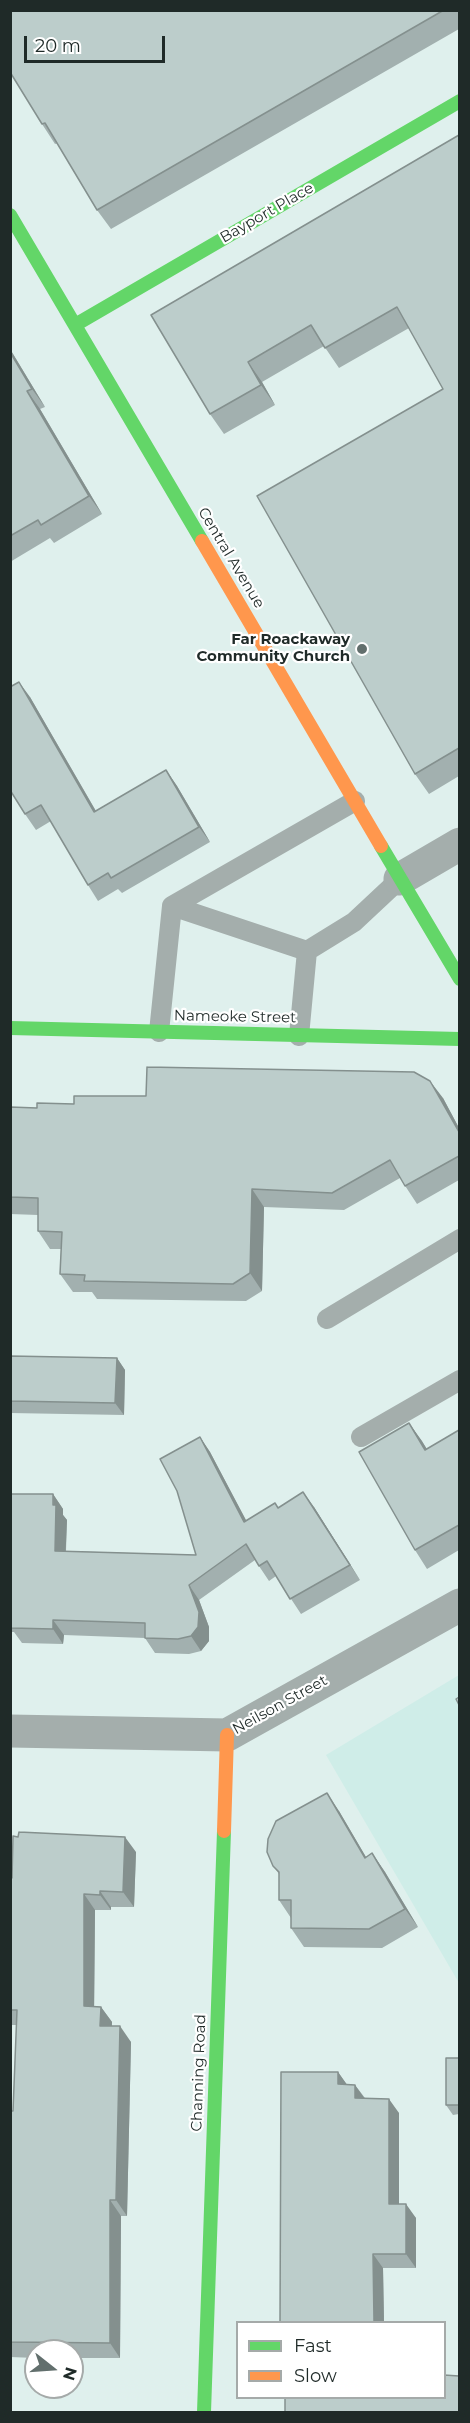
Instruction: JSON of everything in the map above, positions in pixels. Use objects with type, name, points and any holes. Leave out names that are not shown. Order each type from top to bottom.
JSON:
[{"type":"street","name":"Bayport Place","points":[[75,325],[459,101]]},
{"type":"street","name":"Central Avenue","points":[[16,236],[75,325],[459,979]]},
{"type":"street","points":[[400,879],[459,844]]},
{"type":"street","name":"Nameoke Street","points":[[10,1028],[459,1038]]},
{"type":"street","name":"Neilson Street","points":[[10,1731],[227,1735],[459,1605]]},
{"type":"street","name":"Channing Road","points":[[204,2412],[227,1735]]},
{"type":"lane","points":[[172,906],[355,801]]},
{"type":"lane","points":[[307,951],[354,922],[400,879]]},
{"type":"lane","points":[[172,906],[307,951]]},
{"type":"lane","points":[[159,1032],[172,906]]},
{"type":"lane","points":[[299,1036],[307,951]]},
{"type":"lane","points":[[327,1319],[459,1239]]},
{"type":"lane","points":[[361,1437],[459,1380]]},
{"type":"shaded area","points":[[459,1675],[459,1983],[326,1755]]},
{"type":"building","points":[[10,10],[444,10],[97,210],[45,123],[42,124],[10,72]]},
{"type":"building","points":[[459,135],[459,748],[415,774],[257,496],[443,389],[397,307],[325,348],[311,325],[248,362],[261,385],[210,414],[151,315]]},
{"type":"building","points":[[10,352],[32,389],[27,391],[89,496],[41,525],[38,520],[10,536]]},
{"type":"building","points":[[19,682],[94,812],[166,770],[199,827],[111,878],[108,873],[88,885],[41,805],[25,814],[10,790],[10,687]]},
{"type":"building","points":[[147,1067],[414,1072],[430,1081],[459,1132],[459,1156],[405,1186],[390,1160],[332,1193],[252,1189],[250,1273],[233,1284],[84,1281],[85,1275],[60,1274],[62,1232],[38,1231],[38,1198],[10,1197],[10,1107],[37,1108],[37,1103],[74,1104],[74,1096],[146,1096]]},
{"type":"building","points":[[10,1356],[117,1358],[115,1403],[10,1401]]},
{"type":"building","points":[[409,1423],[425,1450],[459,1430],[459,1525],[415,1550],[359,1452]]},
{"type":"building","points":[[200,1437],[244,1522],[275,1503],[278,1508],[303,1492],[350,1565],[290,1599],[267,1561],[259,1566],[246,1544],[189,1585],[199,1612],[198,1627],[191,1636],[178,1639],[145,1638],[145,1623],[53,1620],[53,1629],[11,1628],[10,1494],[53,1494],[53,1505],[56,1505],[55,1551],[196,1555],[177,1491],[160,1459]]},
{"type":"building","points":[[327,1793],[365,1858],[372,1853],[405,1909],[369,1929],[291,1928],[291,1900],[279,1900],[279,1872],[273,1866],[267,1852],[268,1839],[276,1821]]},
{"type":"building","points":[[19,1832],[125,1837],[123,1892],[100,1891],[100,1895],[84,1894],[84,2006],[101,2007],[100,2026],[120,2026],[116,2200],[110,2200],[110,2343],[84,2343],[84,2339],[24,2339],[24,2342],[10,2342],[10,2111],[13,2111],[17,2010],[10,2010],[10,1878],[12,1878],[13,1836],[18,1837]]},
{"type":"building","points":[[446,2058],[459,2058],[459,2105],[446,2105]]},
{"type":"building","points":[[281,2072],[338,2072],[338,2084],[355,2085],[355,2098],[389,2099],[389,2204],[406,2204],[406,2254],[373,2254],[374,2321],[280,2321]]},
{"type":"building","points":[[446,2375],[459,2376],[459,2412],[285,2412],[285,2399],[446,2399]]},
{"type":"traffic: fast","points":[[75,325],[460,101]]},
{"type":"traffic: fast","points":[[10,215],[202,541]]},
{"type":"traffic: fast","points":[[381,846],[460,979]]},
{"type":"traffic: fast","points":[[10,1028],[460,1039]]},
{"type":"traffic: fast","points":[[204,2412],[224,1831]]},
{"type":"traffic: slow","points":[[202,541],[381,846]]},
{"type":"traffic: slow","points":[[224,1831],[227,1735]]},
{"type":"place","name":"Far Roackaway Community Church","points":[[362,649]]}]
